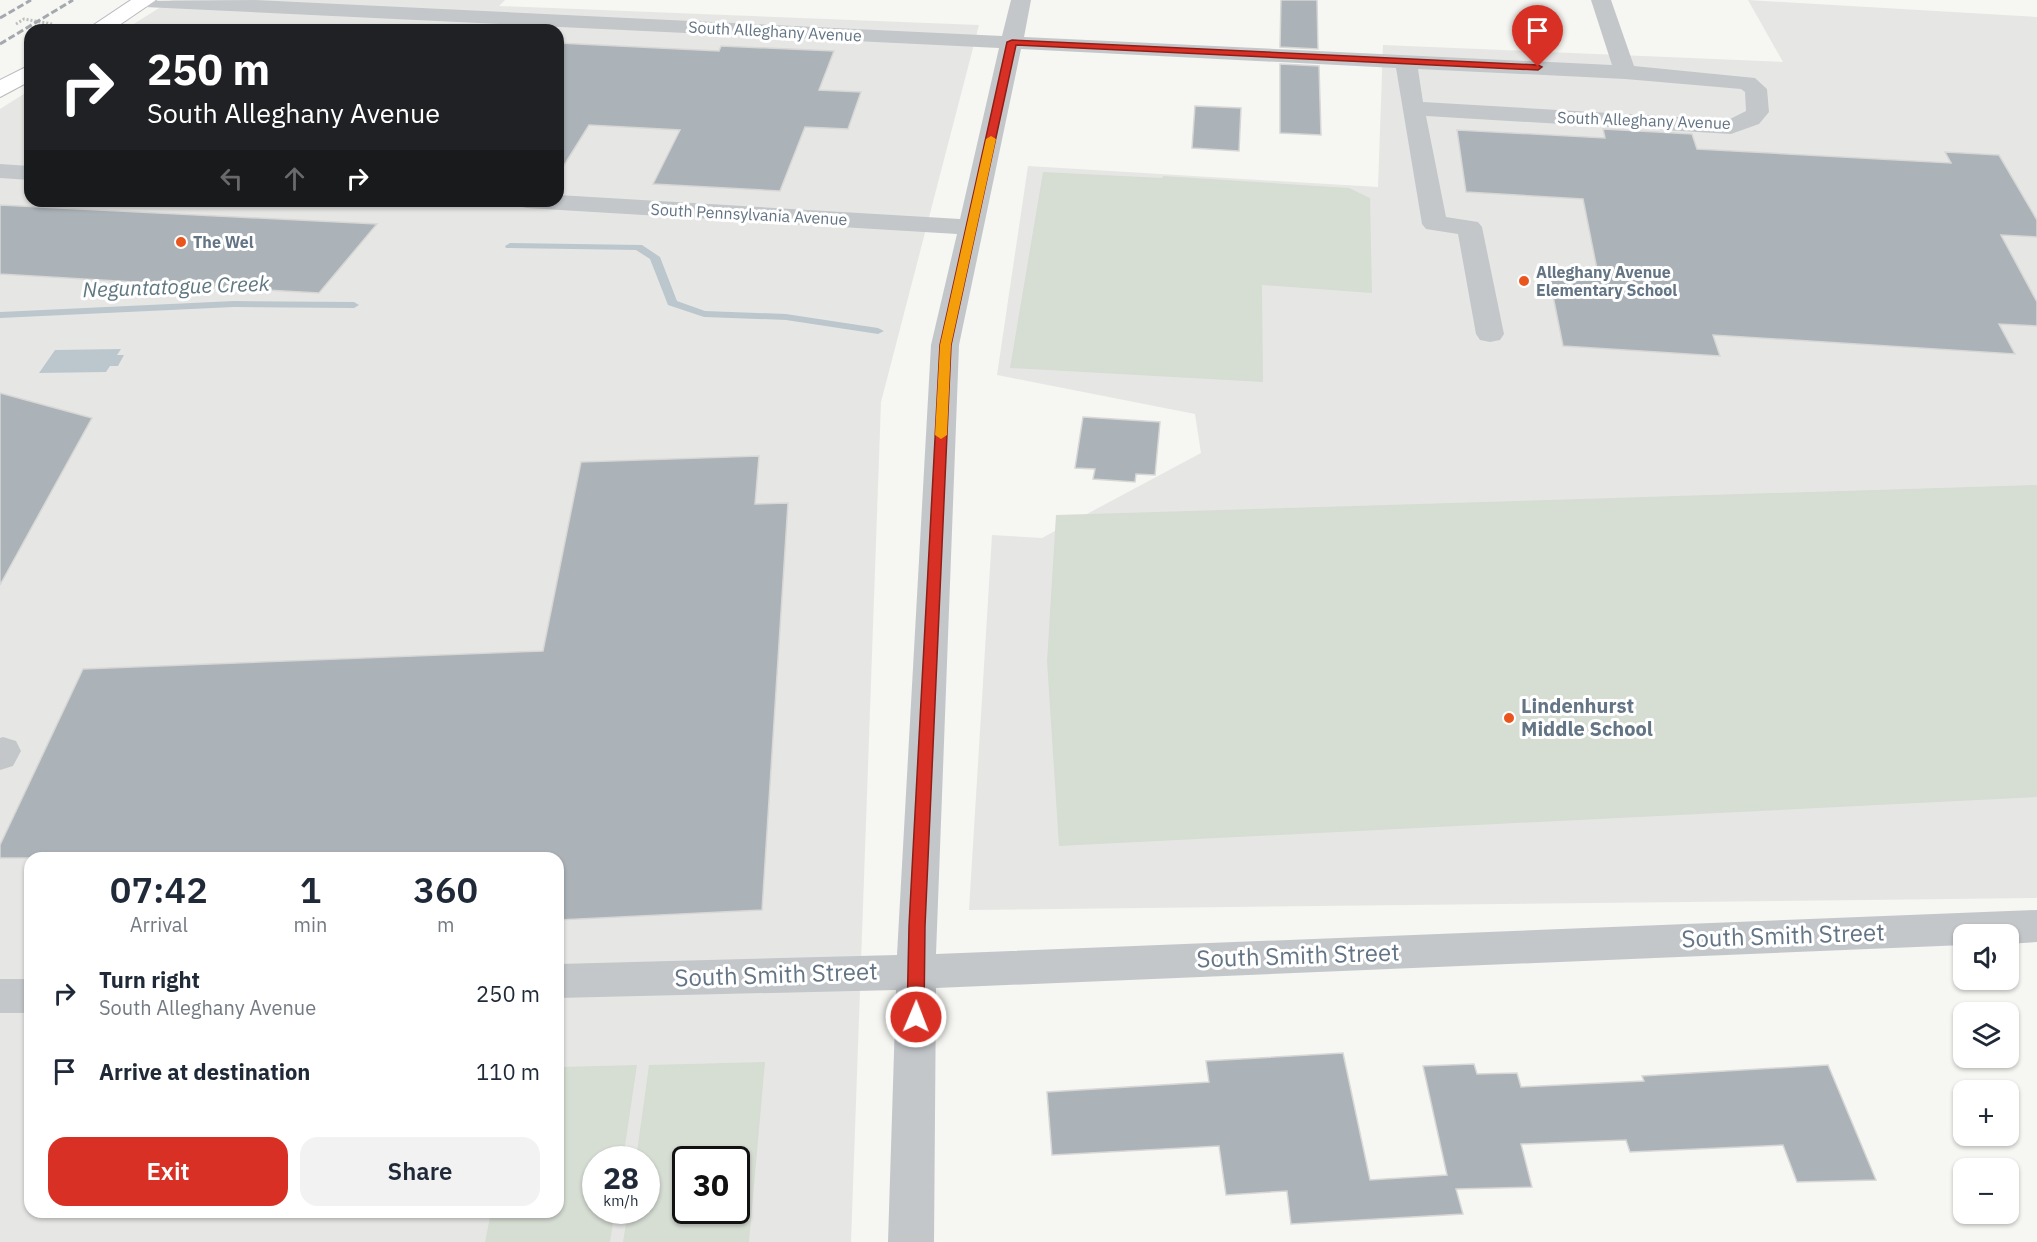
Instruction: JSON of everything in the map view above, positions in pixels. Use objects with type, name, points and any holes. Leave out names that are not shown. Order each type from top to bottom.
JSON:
[{"type":"main road","points":[[108,24],[146,0]]},
{"type":"main road","points":[[0,90],[24,76]]},
{"type":"street","name":"South Alleghany Avenue","points":[[146,0],[1625,72],[1747,83],[1756,89],[1758,112],[1750,119],[1731,127],[1413,108]]},
{"type":"street","points":[[911,1242],[917,972],[945,345],[1021,0]]},
{"type":"street","points":[[1601,0],[1625,72]]},
{"type":"street","points":[[1406,61],[1435,224],[1469,227],[1490,334]]},
{"type":"street","points":[[0,171],[24,173]]},
{"type":"street","name":"South Pennsylvania Avenue","points":[[564,203],[972,227]]},
{"type":"street","name":"South Smith Street","points":[[564,981],[917,972],[2037,926]]},
{"type":"street","points":[[0,996],[24,996]]},
{"type":"path","points":[[16,24],[24,19],[52,24]]},
{"type":"shaded area","points":[[172,0],[505,0],[499,6],[979,25],[881,402],[851,1242],[0,1242],[0,109],[24,94],[24,207],[564,207],[564,24],[134,24]]},
{"type":"shaded area","points":[[1748,0],[2037,17],[2037,898],[969,910],[992,535],[1042,538],[1201,453],[1195,414],[997,375],[1028,166],[1378,187],[1383,45],[1783,62]]},
{"type":"shaded area","points":[[1043,172],[1162,178],[1163,176],[1349,188],[1370,198],[1372,293],[1262,285],[1263,382],[1010,368]]},
{"type":"shaded area","points":[[121,349],[117,355],[124,355],[118,366],[110,366],[106,372],[39,373],[55,350]]},
{"type":"shaded area","name":"Lindenhurst Middle School","points":[[2037,485],[2037,797],[1059,846],[1047,661],[1056,515]]},
{"type":"shaded area","points":[[765,1062],[749,1242],[623,1242],[626,1224],[660,1224],[660,1146],[638,1146],[649,1065]]},
{"type":"shaded area","points":[[637,1065],[625,1146],[582,1146],[582,1224],[613,1224],[610,1242],[485,1242],[490,1218],[564,1218],[564,1067]]},
{"type":"building","points":[[1281,0],[1317,0],[1318,49],[1280,47]]},
{"type":"building","points":[[564,43],[719,51],[721,46],[834,51],[819,90],[861,92],[848,129],[805,127],[780,191],[653,184],[680,130],[589,125],[564,165]]},
{"type":"building","points":[[1280,64],[1319,66],[1321,135],[1280,133]]},
{"type":"building","points":[[1195,106],[1241,108],[1239,151],[1192,148]]},
{"type":"building","points":[[1603,129],[1692,134],[1697,149],[1951,163],[1945,152],[1999,155],[2037,220],[2037,237],[2001,235],[2037,302],[2037,326],[1999,324],[2015,354],[1713,335],[1720,356],[1563,346],[1548,271],[1598,274],[1583,199],[1466,192],[1457,130],[1605,138]]},
{"type":"building","name":"The Wel","points":[[0,205],[377,224],[319,293],[0,274]]},
{"type":"building","points":[[0,393],[92,418],[0,585]]},
{"type":"building","points":[[1083,417],[1160,422],[1155,475],[1136,474],[1135,482],[1093,479],[1095,469],[1075,468]]},
{"type":"building","points":[[759,456],[755,504],[788,503],[762,910],[564,920],[564,852],[24,852],[24,858],[0,858],[0,845],[83,669],[543,651],[581,462]]},
{"type":"building","points":[[1343,1053],[1370,1180],[1447,1175],[1423,1066],[1474,1064],[1477,1074],[1517,1073],[1521,1087],[1644,1081],[1642,1076],[1828,1065],[1876,1180],[1797,1182],[1783,1145],[1630,1152],[1626,1140],[1521,1144],[1532,1187],[1456,1189],[1463,1214],[1291,1224],[1287,1191],[1226,1195],[1219,1146],[1052,1155],[1047,1092],[1209,1082],[1206,1061]]},
{"type":"waterway","name":"Neguntatogue Creek","points":[[510,246],[638,247],[655,257],[672,303],[704,314],[786,317],[878,331]]},
{"type":"waterway","name":"Neguntatogue Creek","points":[[0,315],[234,304],[354,305]]},
{"type":"railway","points":[[0,18],[31,0]]},
{"type":"railway","points":[[33,24],[73,0]]},
{"type":"railway","points":[[0,44],[24,30]]},
{"type":"slow traffic","points":[[941,435],[945,345],[991,139]]},
{"type":"place","name":"The Wel","points":[[181,242]]},
{"type":"place","name":"Alleghany Avenue Elementary School","points":[[1524,281]]},
{"type":"place","name":"Lindenhurst Middle School","points":[[1509,718]]},
{"type":"route","points":[[916,1017],[917,926],[945,345],[1012,42],[1538,67]]}]
